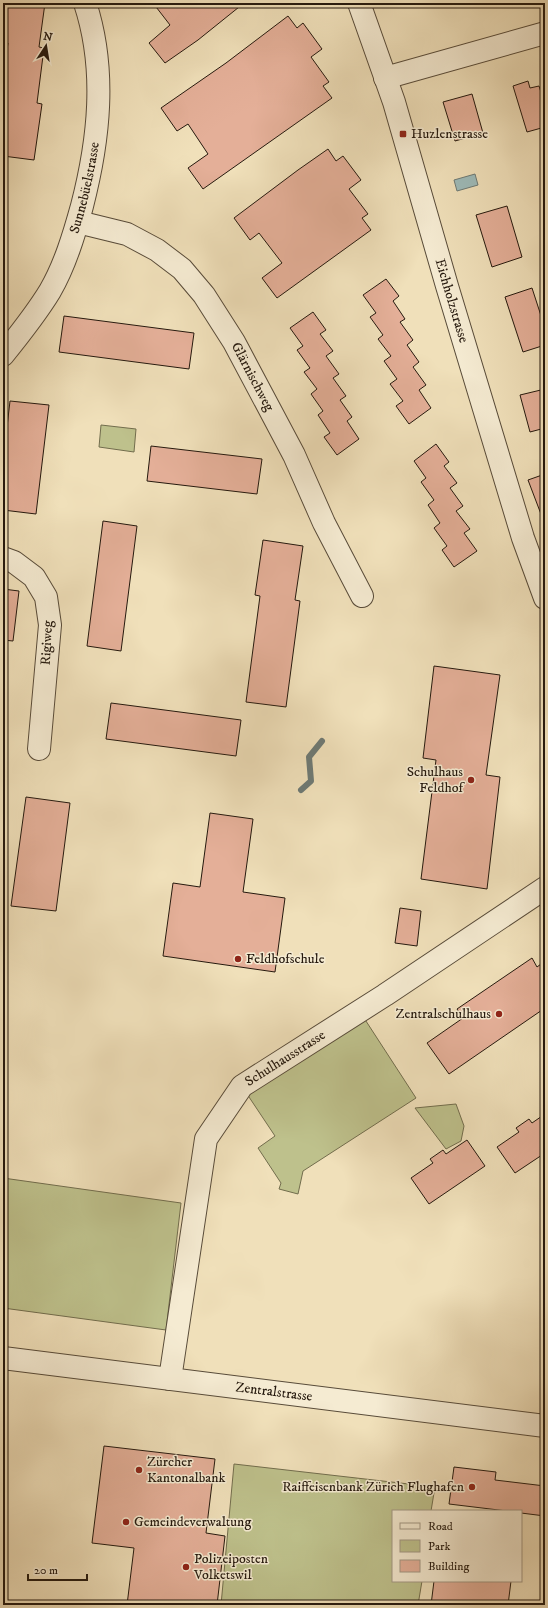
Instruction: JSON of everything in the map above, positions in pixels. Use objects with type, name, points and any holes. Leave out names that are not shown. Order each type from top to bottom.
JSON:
[{"type":"street","name":"Sunnebüelstrasse","points":[[3,354],[27,326],[50,290],[68,251],[78,222],[91,171],[97,127],[99,91],[92,23],[85,3]]},
{"type":"street","name":"Eichholzstrasse","points":[[359,3],[394,102],[447,286],[523,538],[545,598]]},
{"type":"street","points":[[385,78],[545,33]]},
{"type":"street","name":"Glärnischweg","points":[[78,222],[127,234],[157,250],[182,269],[204,295],[234,342],[294,455],[324,523],[362,596]]},
{"type":"street","name":"Rigiweg","points":[[3,558],[14,562],[34,577],[46,597],[50,625],[39,749]]},
{"type":"street","name":"Schulhausstrasse","points":[[170,1380],[206,1140],[242,1086],[385,995],[545,888]]},
{"type":"street","name":"Zentralstrasse","points":[[3,1358],[545,1426]]},
{"type":"green space","points":[[101,425],[136,429],[134,452],[99,447]]},
{"type":"green space","points":[[364,1018],[416,1098],[303,1171],[298,1194],[279,1189],[281,1183],[258,1148],[275,1136],[247,1094]]},
{"type":"green space","points":[[456,1104],[464,1126],[461,1141],[446,1149],[415,1108]]},
{"type":"green space","points":[[3,1178],[181,1203],[166,1330],[3,1308]]},
{"type":"green space","points":[[234,1464],[435,1487],[431,1510],[392,1510],[392,1582],[422,1582],[418,1605],[221,1605]]},
{"type":"water","points":[[475,174],[478,185],[457,191],[454,180]]},
{"type":"building","points":[[8,3],[45,3],[39,47],[44,48],[37,103],[42,104],[34,160],[3,156],[3,116],[5,98],[3,98],[3,76],[8,43],[3,42],[3,37]]},
{"type":"building","points":[[153,3],[244,3],[198,40],[165,63],[149,43],[170,25]]},
{"type":"building","points":[[288,16],[297,28],[303,23],[322,49],[311,57],[329,82],[323,86],[332,98],[203,189],[188,168],[208,154],[188,124],[177,131],[161,108],[226,63]]},
{"type":"building","points":[[528,81],[530,88],[539,86],[545,105],[545,127],[527,132],[513,86]]},
{"type":"building","points":[[472,94],[483,133],[455,141],[443,102]]},
{"type":"building","points":[[328,149],[336,161],[343,156],[361,180],[349,189],[368,214],[362,218],[371,230],[277,298],[262,278],[282,263],[259,233],[250,240],[234,218]]},
{"type":"building","points":[[507,206],[522,257],[492,267],[476,215]]},
{"type":"building","points":[[386,279],[399,296],[393,301],[405,319],[400,322],[413,340],[407,345],[419,362],[413,367],[426,385],[419,390],[431,408],[409,424],[396,406],[403,401],[390,384],[397,379],[384,361],[391,356],[378,339],[383,335],[370,317],[376,313],[363,295]]},
{"type":"building","points":[[532,288],[545,328],[545,345],[523,352],[505,297]]},
{"type":"building","points":[[313,312],[326,330],[320,334],[333,351],[326,356],[339,374],[333,378],[346,396],[340,400],[352,417],[347,421],[359,439],[337,455],[324,437],[330,433],[318,415],[323,411],[311,394],[317,389],[304,372],[310,368],[297,350],[303,346],[290,328]]},
{"type":"building","points":[[64,316],[194,333],[189,369],[59,352]]},
{"type":"building","points":[[545,389],[545,428],[530,432],[520,395]]},
{"type":"building","points":[[10,401],[49,405],[36,514],[3,510],[3,462]]},
{"type":"building","points":[[436,444],[449,462],[444,466],[457,483],[450,488],[463,506],[456,511],[470,529],[464,533],[477,551],[454,567],[442,550],[447,546],[434,528],[440,523],[428,505],[434,500],[421,482],[426,478],[414,461]]},
{"type":"building","points":[[151,446],[262,459],[257,494],[147,481]]},
{"type":"building","points":[[545,474],[545,522],[544,522],[528,480]]},
{"type":"building","points":[[103,521],[137,526],[121,651],[87,646]]},
{"type":"building","points":[[263,540],[303,546],[295,600],[300,601],[286,707],[246,702],[260,596],[255,595]]},
{"type":"building","points":[[3,589],[19,591],[13,641],[3,640]]},
{"type":"building","name":"Schulhaus Feldhof","points":[[434,666],[500,675],[486,775],[500,777],[487,889],[421,879],[436,760],[423,758]]},
{"type":"building","points":[[111,703],[241,720],[236,756],[106,739]]},
{"type":"building","points":[[26,797],[70,803],[56,911],[11,906]]},
{"type":"building","points":[[210,813],[253,819],[243,892],[285,898],[275,972],[163,956],[173,883],[200,887]]},
{"type":"building","points":[[400,908],[421,911],[417,946],[395,943]]},
{"type":"building","name":"Zentralschulhaus","points":[[532,958],[537,967],[545,961],[545,1008],[449,1074],[427,1043],[463,1018],[457,1009]]},
{"type":"building","points":[[545,1114],[545,1153],[515,1173],[497,1147],[519,1132],[516,1128],[529,1119],[532,1123]]},
{"type":"building","points":[[467,1140],[485,1166],[429,1204],[411,1178],[433,1163],[430,1159],[443,1150],[446,1154]]},
{"type":"building","points":[[104,1446],[215,1459],[206,1533],[225,1536],[217,1605],[127,1605],[134,1548],[92,1543]]},
{"type":"building","points":[[454,1467],[496,1472],[495,1480],[545,1486],[545,1516],[522,1513],[522,1510],[499,1510],[449,1504]]},
{"type":"building","points":[[434,1582],[511,1582],[508,1605],[431,1605]]},
{"type":"waterway","points":[[301,790],[311,781],[309,757],[322,741]]},
{"type":"place","name":"Huzlenstrasse","points":[[403,134]]},
{"type":"place","name":"Schulhaus Feldhof","points":[[471,780]]},
{"type":"place","name":"Feldhofschule","points":[[238,959]]},
{"type":"place","name":"Zentralschulhaus","points":[[499,1014]]},
{"type":"place","name":"Zürcher Kantonalbank","points":[[139,1470]]},
{"type":"place","name":"Raiffeisenbank Zürich Flughafen","points":[[472,1487]]},
{"type":"place","name":"Gemeindeverwaltung","points":[[126,1522]]},
{"type":"place","name":"Polizeiposten Volketswil","points":[[186,1567]]}]
